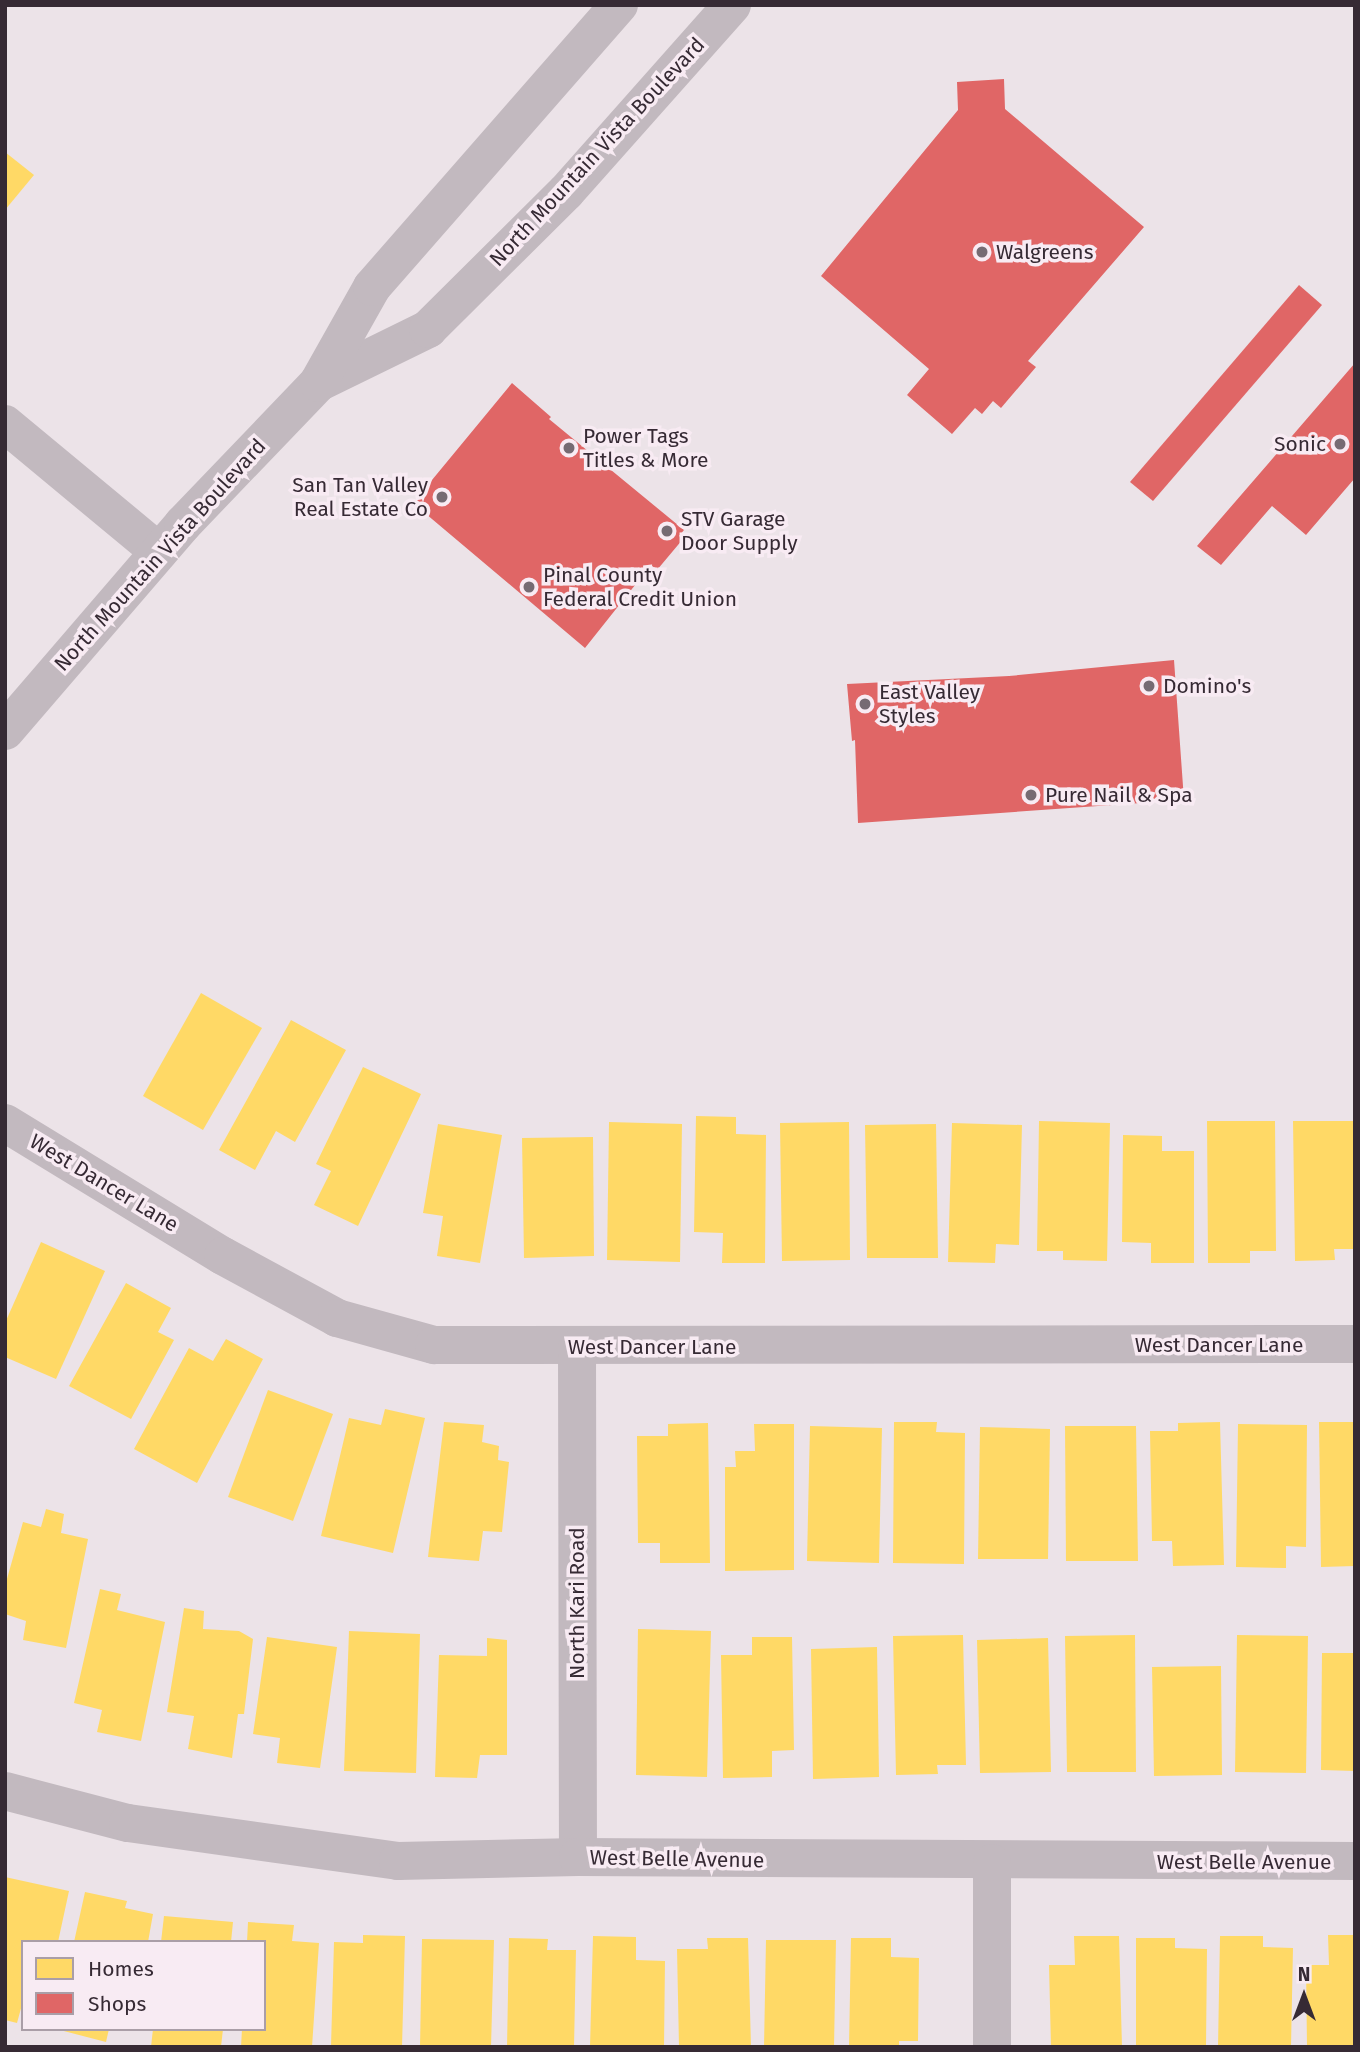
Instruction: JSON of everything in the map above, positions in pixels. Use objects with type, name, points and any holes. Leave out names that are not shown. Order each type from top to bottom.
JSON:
[{"type":"street","name":"North Mountain Vista Boulevard","points":[[5,731],[159,552],[318,383],[372,286],[619,5]]},
{"type":"street","name":"North Mountain Vista Boulevard","points":[[318,383],[428,329],[566,192],[725,12]]},
{"type":"street","points":[[5,424],[159,552]]},
{"type":"street","name":"West Dancer Lane","points":[[6,1124],[223,1256],[337,1318],[434,1345],[577,1348],[1355,1344]]},
{"type":"street","name":"North Kari Road","points":[[577,1348],[578,1857]]},
{"type":"street","name":"West Belle Avenue","points":[[5,1791],[128,1823],[398,1861],[578,1857],[992,1863],[1355,1861]]},
{"type":"street","points":[[992,1863],[992,2047]]},
{"type":"building: Homes","points":[[5,152],[34,175],[5,210]]},
{"type":"building: Homes","points":[[201,993],[262,1028],[203,1130],[143,1096]]},
{"type":"building: Homes","points":[[291,1020],[346,1050],[295,1142],[276,1131],[255,1170],[219,1150]]},
{"type":"building: Homes","points":[[363,1067],[421,1094],[358,1226],[314,1205],[331,1171],[316,1164]]},
{"type":"building: Homes","points":[[696,1116],[736,1117],[736,1134],[766,1135],[765,1263],[722,1263],[723,1233],[694,1232]]},
{"type":"building: Homes","points":[[1039,1121],[1110,1123],[1107,1261],[1063,1260],[1063,1251],[1037,1251]]},
{"type":"building: Homes","points":[[1207,1121],[1275,1121],[1276,1251],[1250,1251],[1250,1263],[1208,1263]]},
{"type":"building: Homes","points":[[1293,1121],[1355,1121],[1355,1249],[1334,1249],[1335,1260],[1295,1261]]},
{"type":"building: Homes","points":[[609,1122],[682,1124],[680,1262],[607,1260]]},
{"type":"building: Homes","points":[[849,1122],[850,1260],[782,1261],[780,1123]]},
{"type":"building: Homes","points":[[952,1123],[1022,1125],[1019,1245],[996,1244],[995,1263],[948,1262]]},
{"type":"building: Homes","points":[[438,1124],[502,1135],[480,1263],[437,1256],[443,1216],[423,1213]]},
{"type":"building: Homes","points":[[936,1124],[938,1258],[867,1258],[865,1125]]},
{"type":"building: Homes","points":[[1123,1135],[1162,1136],[1162,1151],[1194,1151],[1194,1263],[1151,1263],[1151,1243],[1122,1242]]},
{"type":"building: Homes","points":[[593,1137],[594,1256],[524,1258],[522,1138]]},
{"type":"building: Homes","points":[[41,1242],[105,1271],[56,1379],[5,1357],[5,1323]]},
{"type":"building: Homes","points":[[126,1283],[171,1308],[158,1332],[174,1340],[131,1419],[69,1386]]},
{"type":"building: Homes","points":[[226,1339],[263,1359],[197,1483],[134,1449],[189,1348],[213,1361]]},
{"type":"building: Homes","points":[[268,1390],[333,1414],[293,1521],[228,1497]]},
{"type":"building: Homes","points":[[385,1409],[425,1418],[393,1553],[321,1536],[349,1418],[381,1425]]},
{"type":"building: Homes","points":[[444,1422],[484,1425],[482,1442],[499,1446],[498,1460],[509,1462],[502,1532],[483,1531],[479,1561],[428,1557]]},
{"type":"building: Homes","points":[[894,1422],[937,1422],[936,1432],[965,1433],[964,1564],[893,1563]]},
{"type":"building: Homes","points":[[1220,1422],[1224,1565],[1173,1566],[1172,1541],[1152,1541],[1150,1431],[1178,1431],[1178,1423]]},
{"type":"building: Homes","points":[[1319,1422],[1355,1422],[1355,1566],[1321,1567]]},
{"type":"building: Homes","points":[[708,1423],[710,1563],[660,1563],[660,1543],[638,1543],[637,1436],[668,1436],[668,1424]]},
{"type":"building: Homes","points":[[754,1424],[794,1424],[794,1570],[725,1571],[725,1467],[736,1467],[735,1451],[755,1451]]},
{"type":"building: Homes","points":[[1238,1424],[1307,1425],[1306,1547],[1286,1546],[1286,1568],[1236,1567]]},
{"type":"building: Homes","points":[[810,1426],[882,1428],[879,1563],[807,1561]]},
{"type":"building: Homes","points":[[1065,1426],[1136,1426],[1138,1561],[1066,1561]]},
{"type":"building: Homes","points":[[980,1427],[1050,1429],[1048,1559],[978,1559]]},
{"type":"building: Homes","points":[[46,1509],[64,1514],[61,1533],[88,1539],[66,1648],[23,1640],[26,1621],[5,1614],[5,1586],[23,1522],[41,1527]]},
{"type":"building: Homes","points":[[100,1589],[121,1594],[117,1610],[165,1622],[141,1741],[97,1732],[102,1710],[74,1703]]},
{"type":"building: Homes","points":[[184,1608],[204,1611],[203,1629],[239,1631],[253,1639],[244,1714],[238,1714],[232,1758],[188,1749],[194,1716],[167,1712]]},
{"type":"building: Homes","points":[[638,1629],[711,1631],[707,1777],[636,1775]]},
{"type":"building: Homes","points":[[349,1631],[420,1634],[416,1773],[344,1771]]},
{"type":"building: Homes","points":[[963,1635],[966,1765],[937,1765],[938,1774],[896,1775],[893,1636]]},
{"type":"building: Homes","points":[[1135,1635],[1136,1772],[1067,1772],[1065,1636]]},
{"type":"building: Homes","points":[[1237,1635],[1308,1636],[1306,1773],[1235,1772]]},
{"type":"building: Homes","points":[[267,1637],[337,1647],[320,1768],[277,1763],[280,1738],[253,1734]]},
{"type":"building: Homes","points":[[752,1637],[792,1637],[794,1750],[772,1751],[772,1777],[723,1778],[721,1655],[752,1655]]},
{"type":"building: Homes","points":[[487,1638],[507,1640],[507,1755],[480,1755],[477,1778],[435,1777],[439,1655],[487,1656]]},
{"type":"building: Homes","points":[[1048,1638],[1051,1772],[980,1773],[977,1640]]},
{"type":"building: Homes","points":[[877,1647],[879,1777],[813,1779],[811,1649]]},
{"type":"building: Homes","points":[[1322,1653],[1355,1653],[1355,1771],[1321,1770]]},
{"type":"building: Homes","points":[[1221,1666],[1222,1775],[1154,1776],[1152,1667]]},
{"type":"building: Homes","points":[[5,1877],[69,1891],[58,1940],[21,1940],[21,2008],[17,2023],[5,2020]]},
{"type":"building: Homes","points":[[85,1892],[127,1901],[125,1908],[153,1914],[148,1940],[74,1940]]},
{"type":"building: Homes","points":[[164,1916],[233,1922],[231,1940],[161,1940]]},
{"type":"building: Homes","points":[[248,1922],[294,1925],[292,1941],[319,1943],[312,2047],[241,2047],[242,2031],[266,2031],[266,1940],[247,1940]]},
{"type":"building: Homes","points":[[363,1935],[405,1936],[402,2047],[331,2046],[334,1942],[363,1943]]},
{"type":"building: Homes","points":[[1328,1935],[1355,1935],[1355,2047],[1307,2047],[1306,1965],[1329,1965]]},
{"type":"building: Homes","points":[[593,1936],[636,1937],[636,1960],[665,1961],[664,2047],[590,2047]]},
{"type":"building: Homes","points":[[1074,1936],[1119,1936],[1122,2047],[1051,2047],[1049,1965],[1075,1965]]},
{"type":"building: Homes","points":[[1220,1936],[1263,1936],[1263,1947],[1293,1948],[1291,2047],[1218,2047]]},
{"type":"building: Homes","points":[[509,1938],[548,1939],[547,1950],[576,1950],[574,2047],[507,2047]]},
{"type":"building: Homes","points":[[707,1938],[748,1938],[751,2047],[679,2047],[677,1949],[708,1949]]},
{"type":"building: Homes","points":[[851,1938],[891,1938],[891,1957],[919,1958],[918,2041],[899,2041],[899,2047],[849,2047]]},
{"type":"building: Homes","points":[[1136,1938],[1175,1938],[1175,1948],[1207,1949],[1206,2047],[1136,2047]]},
{"type":"building: Homes","points":[[422,1939],[494,1940],[491,2047],[420,2047]]},
{"type":"building: Homes","points":[[766,1940],[836,1940],[834,2047],[764,2047]]},
{"type":"building: Homes","points":[[64,2031],[109,2031],[106,2042]]},
{"type":"building: Homes","points":[[153,2031],[223,2031],[221,2047],[151,2047]]},
{"type":"building: Shops","name":"Walgreens","points":[[1004,79],[1005,109],[1144,227],[1028,361],[1036,367],[1001,408],[993,401],[982,414],[975,408],[952,434],[907,395],[929,369],[821,276],[958,110],[957,82]]},
{"type":"building: Shops","points":[[1299,285],[1322,305],[1153,501],[1130,482]]},
{"type":"building: Shops","points":[[1355,363],[1355,478],[1306,535],[1272,506],[1221,565],[1197,546]]},
{"type":"building: Shops","points":[[512,383],[551,417],[549,419],[684,530],[679,536],[683,539],[657,570],[651,565],[585,648],[413,503]]},
{"type":"building: Shops","points":[[1174,660],[1184,800],[858,823],[855,740],[852,741],[847,684],[1009,676]]},
{"type":"place","name":"Walgreens","points":[[982,252]]},
{"type":"place","name":"Sonic","points":[[1340,444]]},
{"type":"place","name":"Power Tags Titles & More","points":[[569,448]]},
{"type":"place","name":"San Tan Valley Real Estate Co","points":[[442,497]]},
{"type":"place","name":"STV Garage Door Supply","points":[[667,531]]},
{"type":"place","name":"Pinal County Federal Credit Union","points":[[529,587]]},
{"type":"place","name":"Domino's","points":[[1149,686]]},
{"type":"place","name":"East Valley Styles","points":[[865,704]]},
{"type":"place","name":"Pure Nail & Spa","points":[[1031,795]]}]
